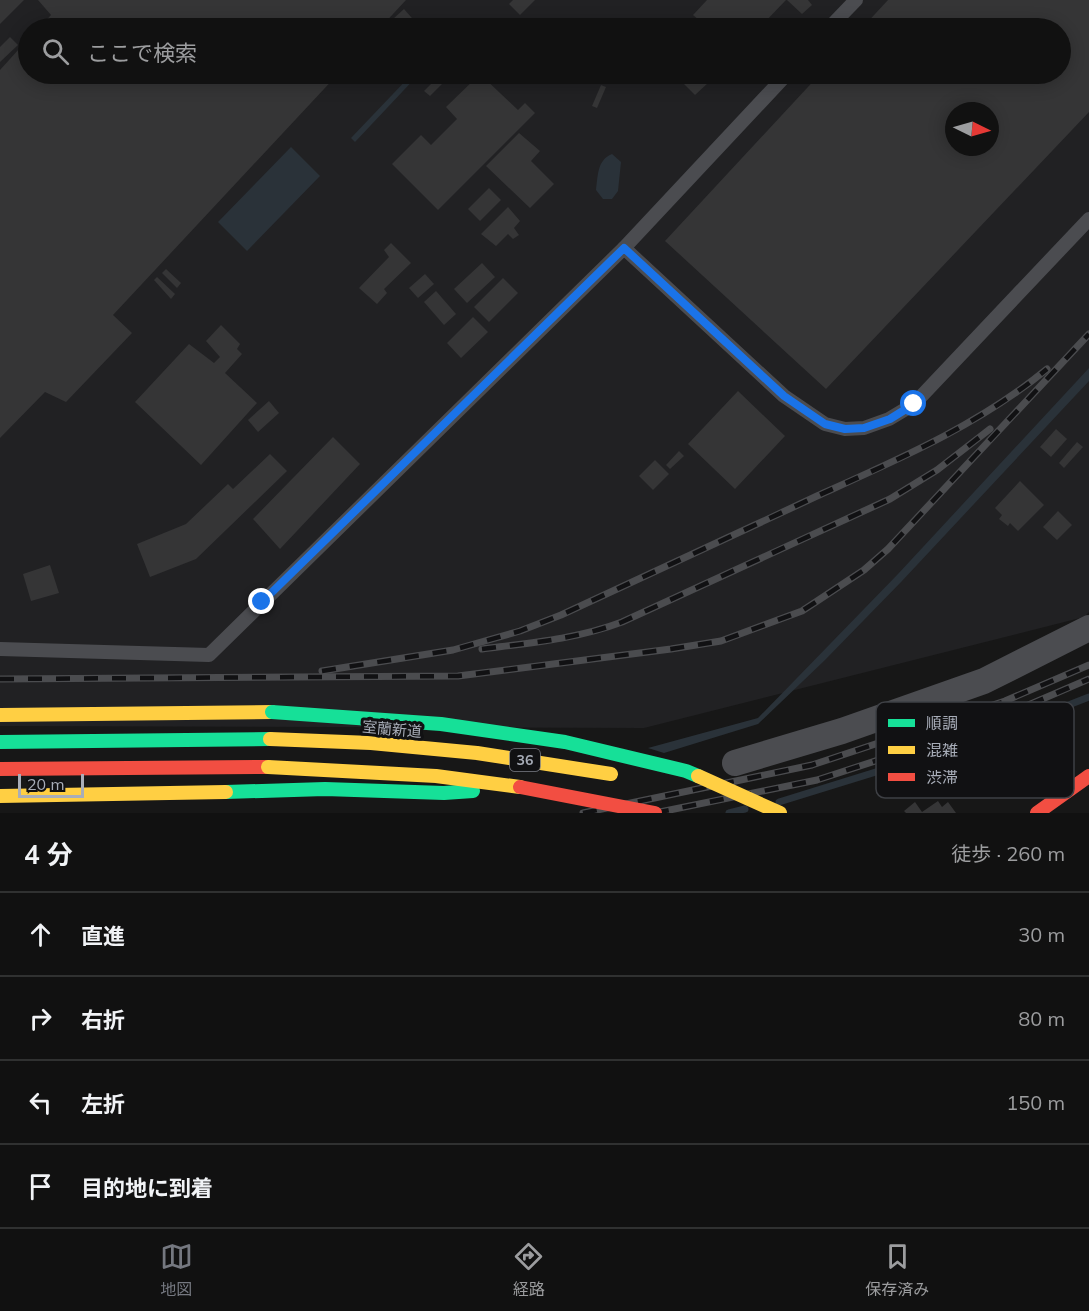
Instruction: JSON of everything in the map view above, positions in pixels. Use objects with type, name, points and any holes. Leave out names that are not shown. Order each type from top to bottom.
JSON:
[{"type":"main road","points":[[0,715],[272,712],[441,724],[565,742],[686,771],[780,813]]},
{"type":"main road","name":"室蘭新道","points":[[0,742],[270,739],[371,743],[477,753],[594,770],[626,777]]},
{"type":"main road","name":"36","points":[[0,769],[268,766],[436,776],[532,789],[655,813]]},
{"type":"main road","points":[[1074,787],[1089,776]]},
{"type":"main road","points":[[0,796],[139,795],[325,789],[444,793],[532,789]]},
{"type":"main road","points":[[712,797],[775,813]]},
{"type":"main road","points":[[1037,813],[1058,798]]},
{"type":"street","points":[[924,702],[984,681],[1089,628]]},
{"type":"street","points":[[735,763],[876,719]]},
{"type":"lane","points":[[839,18],[856,0]]},
{"type":"lane","points":[[0,649],[209,655],[624,248],[778,84]]},
{"type":"lane","points":[[624,248],[784,396],[825,424],[845,429],[864,428],[890,419],[914,404],[1089,219]]},
{"type":"shaded area","points":[[0,0],[1089,0],[1089,612],[1084,617],[644,728],[0,726]]},
{"type":"shaded area","points":[[402,84],[410,84],[355,142],[351,138]]},
{"type":"shaded area","points":[[291,147],[320,176],[247,251],[218,222]]},
{"type":"shaded area","points":[[612,154],[621,162],[618,191],[612,199],[603,199],[596,190],[598,174],[603,160]]},
{"type":"shaded area","points":[[1089,368],[1089,381],[902,581],[758,724],[664,753],[648,748],[758,718],[898,574]]},
{"type":"building","points":[[0,0],[24,0],[0,24]]},
{"type":"building","points":[[38,0],[406,0],[389,18],[48,18],[51,15]]},
{"type":"building","points":[[513,0],[535,0],[520,15],[509,4]]},
{"type":"building","points":[[707,0],[786,0],[769,18],[696,18],[693,15]]},
{"type":"building","points":[[787,0],[808,0],[812,5],[802,14]]},
{"type":"building","points":[[888,0],[1089,0],[1089,112],[826,389],[665,241],[811,84],[1071,84],[1071,18],[871,18]]},
{"type":"building","points":[[404,9],[412,18],[394,18]]},
{"type":"building","points":[[10,37],[18,45],[0,62],[0,47]]},
{"type":"building","points":[[18,50],[18,84],[329,84],[113,315],[132,333],[66,402],[45,392],[0,438],[0,70]]},
{"type":"building","points":[[431,84],[442,84],[430,96],[424,91]]},
{"type":"building","points":[[470,84],[491,84],[518,110],[525,103],[535,113],[438,210],[392,164],[421,135],[431,145],[457,119],[446,107]]},
{"type":"building","points":[[684,84],[707,84],[695,95]]},
{"type":"building","points":[[601,85],[606,87],[597,108],[592,106]]},
{"type":"building","points":[[519,133],[540,151],[531,161],[554,184],[530,208],[486,166]]},
{"type":"building","points":[[489,188],[501,200],[480,221],[468,209]]},
{"type":"building","points":[[508,207],[520,221],[514,228],[519,235],[513,239],[508,234],[496,246],[481,234]]},
{"type":"building","points":[[391,243],[411,263],[384,289],[387,293],[377,304],[359,288],[389,257],[384,250]]},
{"type":"building","points":[[482,263],[495,277],[467,303],[454,289]]},
{"type":"building","points":[[166,269],[181,283],[177,288],[162,273]]},
{"type":"building","points":[[425,274],[434,284],[418,298],[409,288]]},
{"type":"building","points":[[157,277],[175,294],[171,299],[154,280]]},
{"type":"building","points":[[503,278],[518,293],[489,322],[474,307]]},
{"type":"building","points":[[436,291],[456,314],[444,325],[424,302]]},
{"type":"building","points":[[473,317],[488,332],[461,358],[447,343]]},
{"type":"building","points":[[221,325],[240,344],[237,349],[242,354],[225,373],[257,403],[201,465],[135,402],[189,344],[214,363],[220,357],[206,341]]},
{"type":"building","points":[[738,391],[785,436],[735,489],[688,444]]},
{"type":"building","points":[[269,401],[279,413],[258,432],[248,420]]},
{"type":"building","points":[[1056,429],[1067,439],[1051,457],[1040,447]]},
{"type":"building","points":[[333,437],[360,464],[280,549],[253,519]]},
{"type":"building","points":[[1077,442],[1083,447],[1064,468],[1059,463]]},
{"type":"building","points":[[679,451],[684,456],[670,469],[666,465]]},
{"type":"building","points":[[270,454],[287,471],[196,559],[150,577],[137,544],[186,524],[228,484],[233,489]]},
{"type":"building","points":[[655,460],[669,474],[653,490],[639,476]]},
{"type":"building","points":[[1020,481],[1044,505],[1018,531],[1010,523],[1008,526],[999,519],[1002,515],[995,508]]},
{"type":"building","points":[[1058,511],[1072,525],[1057,540],[1043,527]]},
{"type":"building","points":[[50,565],[59,593],[31,601],[23,574]]},
{"type":"building","points":[[938,801],[942,807],[948,802],[956,813],[906,813],[904,811],[915,802],[922,812]]},
{"type":"waterway","points":[[1074,703],[1089,697]]},
{"type":"waterway","points":[[779,802],[876,772]]},
{"type":"waterway","points":[[729,813],[745,809]]},
{"type":"railway","points":[[0,679],[458,676],[721,641],[802,611],[864,570],[888,549],[1089,334]]},
{"type":"railway","points":[[322,671],[453,650],[520,631],[561,615],[936,440],[994,407],[1047,369]]},
{"type":"railway","points":[[482,649],[571,636],[622,622],[890,499],[937,470],[990,429]]},
{"type":"railway","points":[[1002,702],[1089,665]]},
{"type":"railway","points":[[1036,702],[1089,679]]},
{"type":"railway","points":[[583,813],[812,765],[876,744]]},
{"type":"railway","points":[[655,813],[817,780],[876,761]]},
{"type":"traffic: fast","points":[[272,712],[441,724],[565,742],[686,771],[698,776]]},
{"type":"traffic: fast","points":[[0,742],[270,739]]},
{"type":"traffic: fast","points":[[226,792],[325,789],[444,793],[473,791]]},
{"type":"traffic: slow","points":[[0,715],[272,712]]},
{"type":"traffic: slow","points":[[270,739],[371,743],[477,753],[611,774]]},
{"type":"traffic: slow","points":[[268,767],[436,776],[520,787]]},
{"type":"traffic: slow","points":[[698,776],[780,813]]},
{"type":"traffic: slow","points":[[0,796],[226,792]]},
{"type":"traffic: jam","points":[[0,769],[268,767]]},
{"type":"traffic: jam","points":[[1074,787],[1089,776]]},
{"type":"traffic: jam","points":[[520,787],[655,813]]},
{"type":"traffic: jam","points":[[1037,813],[1058,798]]},
{"type":"route","points":[[262,602],[624,248],[784,396],[825,424],[845,429],[864,428],[890,419],[914,404]]}]
